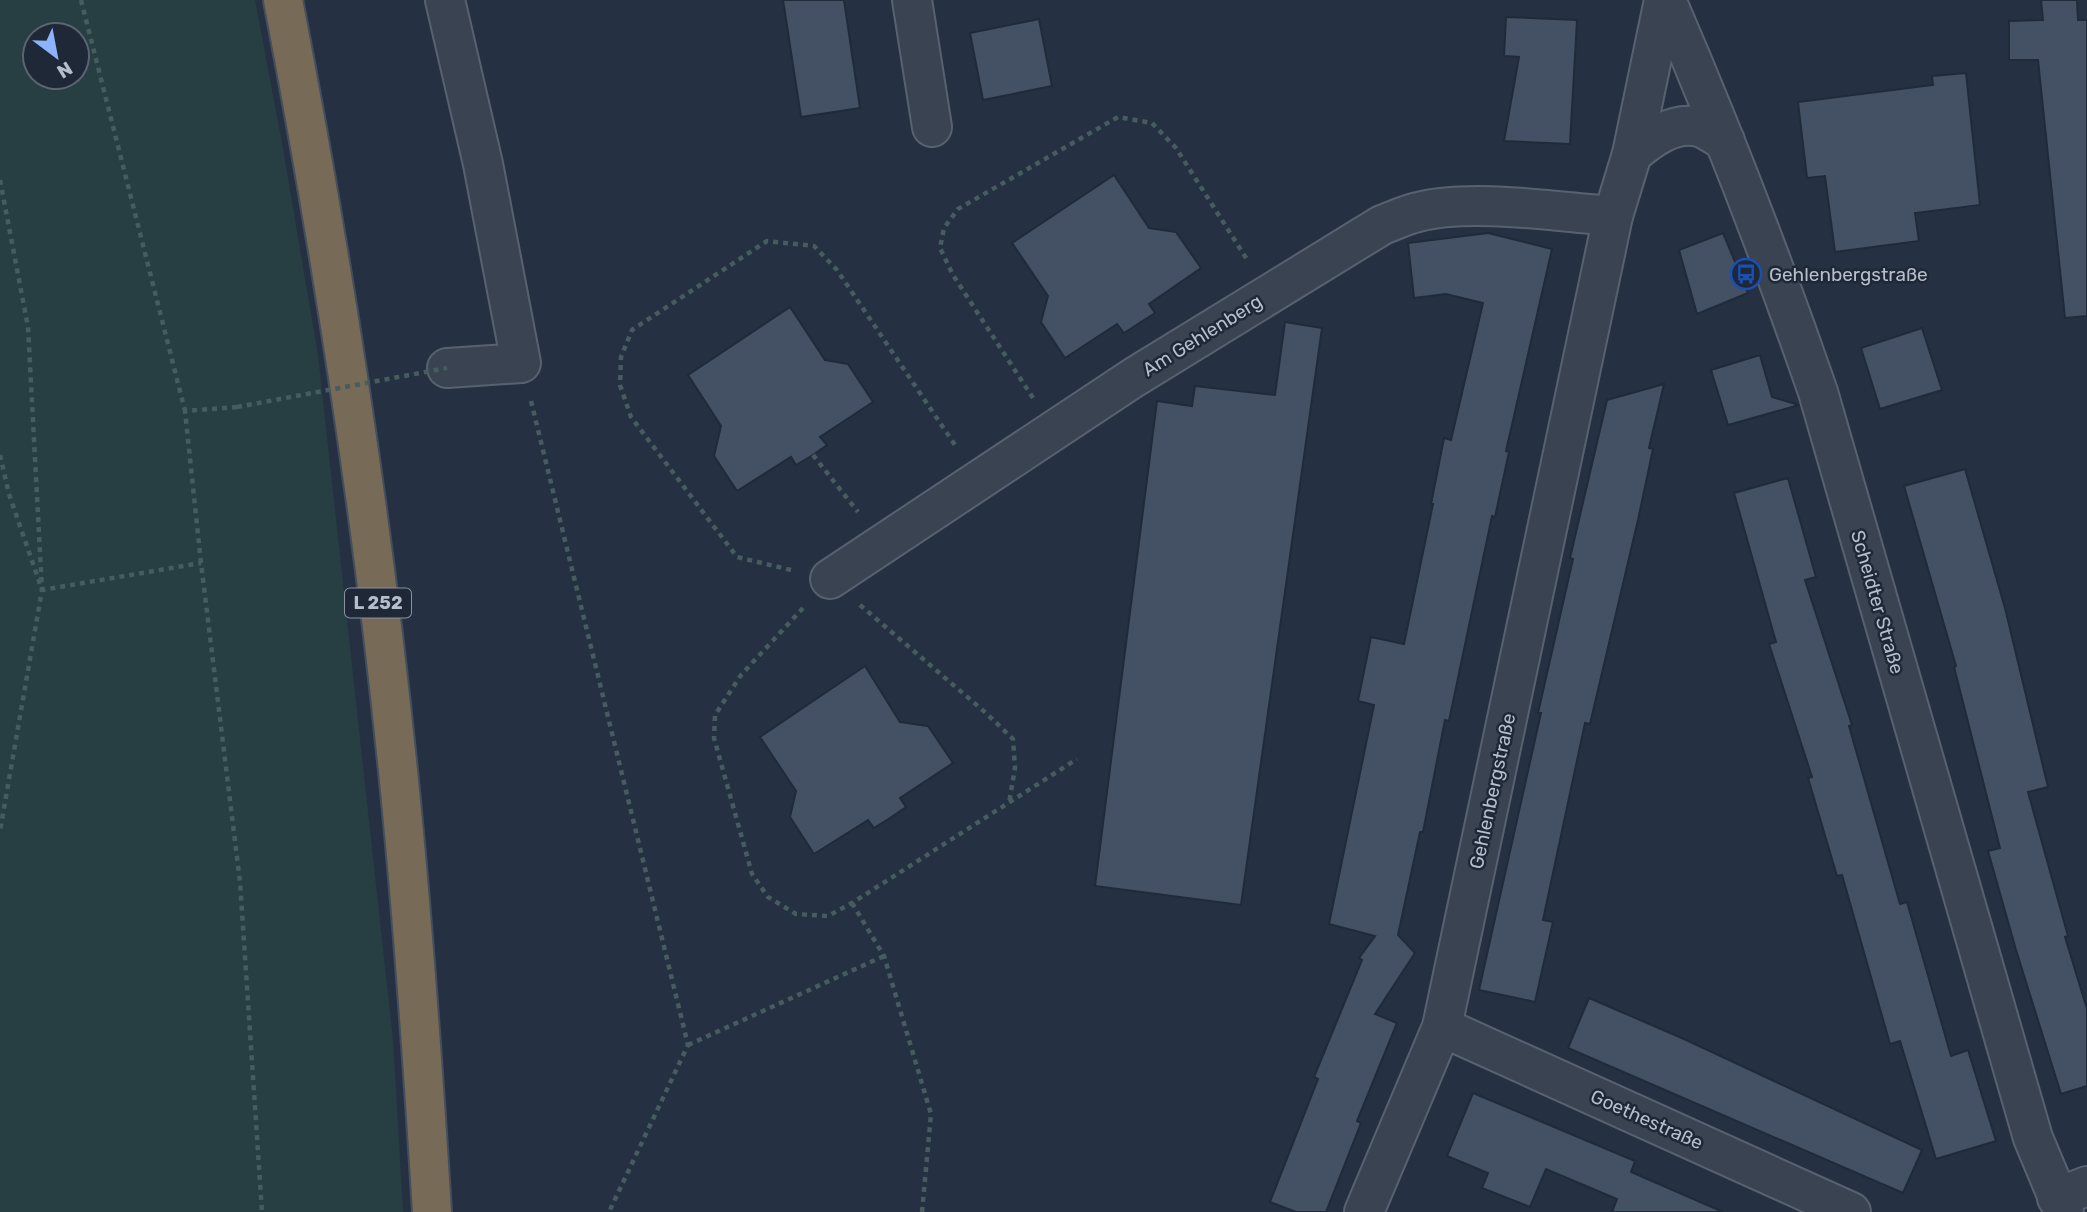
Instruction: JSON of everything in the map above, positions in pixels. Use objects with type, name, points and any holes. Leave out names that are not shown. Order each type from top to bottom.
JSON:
[{"type":"highway","name":"L 252","points":[[283,0],[313,158],[359,452],[398,771],[424,1079],[432,1212]]},
{"type":"street","points":[[445,0],[484,164],[522,363],[447,368]]},
{"type":"street","points":[[912,0],[932,127]]},
{"type":"street","name":"Scheidter Straße","points":[[1665,0],[1725,141],[1780,282],[1818,392],[2033,1138],[2070,1199]]},
{"type":"street","name":"Gehlenbergstraße","points":[[1364,1212],[1443,1027],[1614,216],[1632,154],[1665,0]]},
{"type":"street","points":[[1632,154],[1649,140],[1674,127],[1699,127],[1725,141]]},
{"type":"street","name":"Am Gehlenberg","points":[[830,579],[1055,431],[1382,225],[1419,212],[1459,207],[1497,207],[1614,216]]},
{"type":"street","name":"Goethestraße","points":[[1443,1027],[1851,1212]]},
{"type":"path","points":[[81,0],[185,411],[240,882],[261,1212]]},
{"type":"path","points":[[1055,431],[953,275],[940,248],[944,228],[958,209],[1118,117],[1152,124],[1176,148],[1269,294]]},
{"type":"path","points":[[0,180],[28,327],[42,590],[0,831]]},
{"type":"path","points":[[979,480],[837,270],[814,246],[767,241],[632,330],[621,357],[620,385],[631,417],[737,557],[830,579],[1013,739],[1014,768],[1009,803]]},
{"type":"path","points":[[522,363],[688,1045],[609,1212]]},
{"type":"path","points":[[185,411],[237,407],[447,368]]},
{"type":"path","points":[[0,455],[9,495],[42,590]]},
{"type":"path","points":[[813,455],[880,545]]},
{"type":"path","points":[[42,590],[201,563]]},
{"type":"path","points":[[830,579],[741,675],[715,715],[714,738],[752,874],[768,897],[796,914],[828,916],[1077,759]]},
{"type":"path","points":[[852,903],[884,956],[931,1114],[922,1212]]},
{"type":"path","points":[[688,1045],[884,956]]},
{"type":"green space","points":[[0,0],[255,0],[318,355],[393,1040],[403,1212],[0,1212]]},
{"type":"building","points":[[783,0],[844,0],[860,108],[801,117]]},
{"type":"building","points":[[2041,0],[2077,0],[2078,20],[2087,20],[2087,316],[2065,318],[2038,60],[2009,60],[2009,21],[2043,20]]},
{"type":"building","points":[[1506,17],[1577,20],[1570,144],[1504,141],[1519,57],[1504,56]]},
{"type":"building","points":[[1039,19],[1052,86],[983,100],[970,33]]},
{"type":"building","points":[[1966,73],[1980,205],[1915,213],[1919,241],[1835,252],[1825,176],[1807,178],[1798,102],[1933,85],[1932,76]]},
{"type":"building","points":[[1114,175],[1149,228],[1176,232],[1201,268],[1149,304],[1155,313],[1124,333],[1117,324],[1065,358],[1041,322],[1048,296],[1012,243]]},
{"type":"building","points":[[1488,233],[1552,249],[1506,451],[1509,452],[1495,517],[1492,516],[1449,721],[1445,720],[1423,832],[1420,832],[1398,935],[1415,953],[1375,1014],[1397,1023],[1357,1121],[1361,1123],[1326,1212],[1296,1212],[1270,1202],[1318,1079],[1314,1077],[1362,960],[1359,958],[1375,936],[1329,924],[1374,705],[1358,701],[1371,637],[1404,644],[1444,438],[1451,440],[1483,303],[1446,294],[1414,298],[1408,243]]},
{"type":"building","points":[[1723,233],[1748,293],[1697,314],[1679,250]]},
{"type":"building","points":[[790,307],[825,360],[848,364],[873,402],[820,437],[827,445],[813,455],[796,465],[791,457],[737,491],[714,456],[721,426],[688,375]]},
{"type":"building","points":[[1285,322],[1322,328],[1241,905],[1095,886],[1157,401],[1192,406],[1195,386],[1275,395]]},
{"type":"building","points":[[1922,328],[1942,390],[1880,409],[1861,348]]},
{"type":"building","points":[[1760,355],[1772,397],[1799,405],[1728,425],[1711,370]]},
{"type":"building","points":[[1664,384],[1649,448],[1653,449],[1638,520],[1590,724],[1585,723],[1543,920],[1553,922],[1535,1002],[1479,990],[1541,713],[1538,713],[1573,559],[1570,558],[1607,400]]},
{"type":"building","points":[[1965,469],[2005,608],[2048,787],[2028,792],[2068,936],[2065,937],[2087,1009],[2087,1086],[2061,1094],[1988,851],[2000,848],[1954,667],[1956,666],[1904,486]]},
{"type":"building","points":[[1788,478],[1816,577],[1805,580],[1852,725],[1849,726],[1900,904],[1907,902],[1951,1056],[1968,1050],[1996,1141],[1936,1159],[1900,1041],[1890,1044],[1842,875],[1837,876],[1808,778],[1812,777],[1769,644],[1776,642],[1734,493]]},
{"type":"building","points":[[865,666],[900,722],[928,726],[953,763],[900,798],[906,807],[890,818],[874,828],[868,820],[814,854],[790,817],[796,791],[760,737]]},
{"type":"building","points":[[1589,998],[1684,1039],[1922,1150],[1903,1193],[1568,1048]]},
{"type":"building","points":[[1473,1093],[1635,1161],[1631,1172],[1723,1212],[1612,1212],[1617,1199],[1546,1169],[1530,1207],[1482,1188],[1488,1173],[1447,1156]]},
{"type":"place","name":"Gehlenbergstraße","points":[[1746,274]]}]
